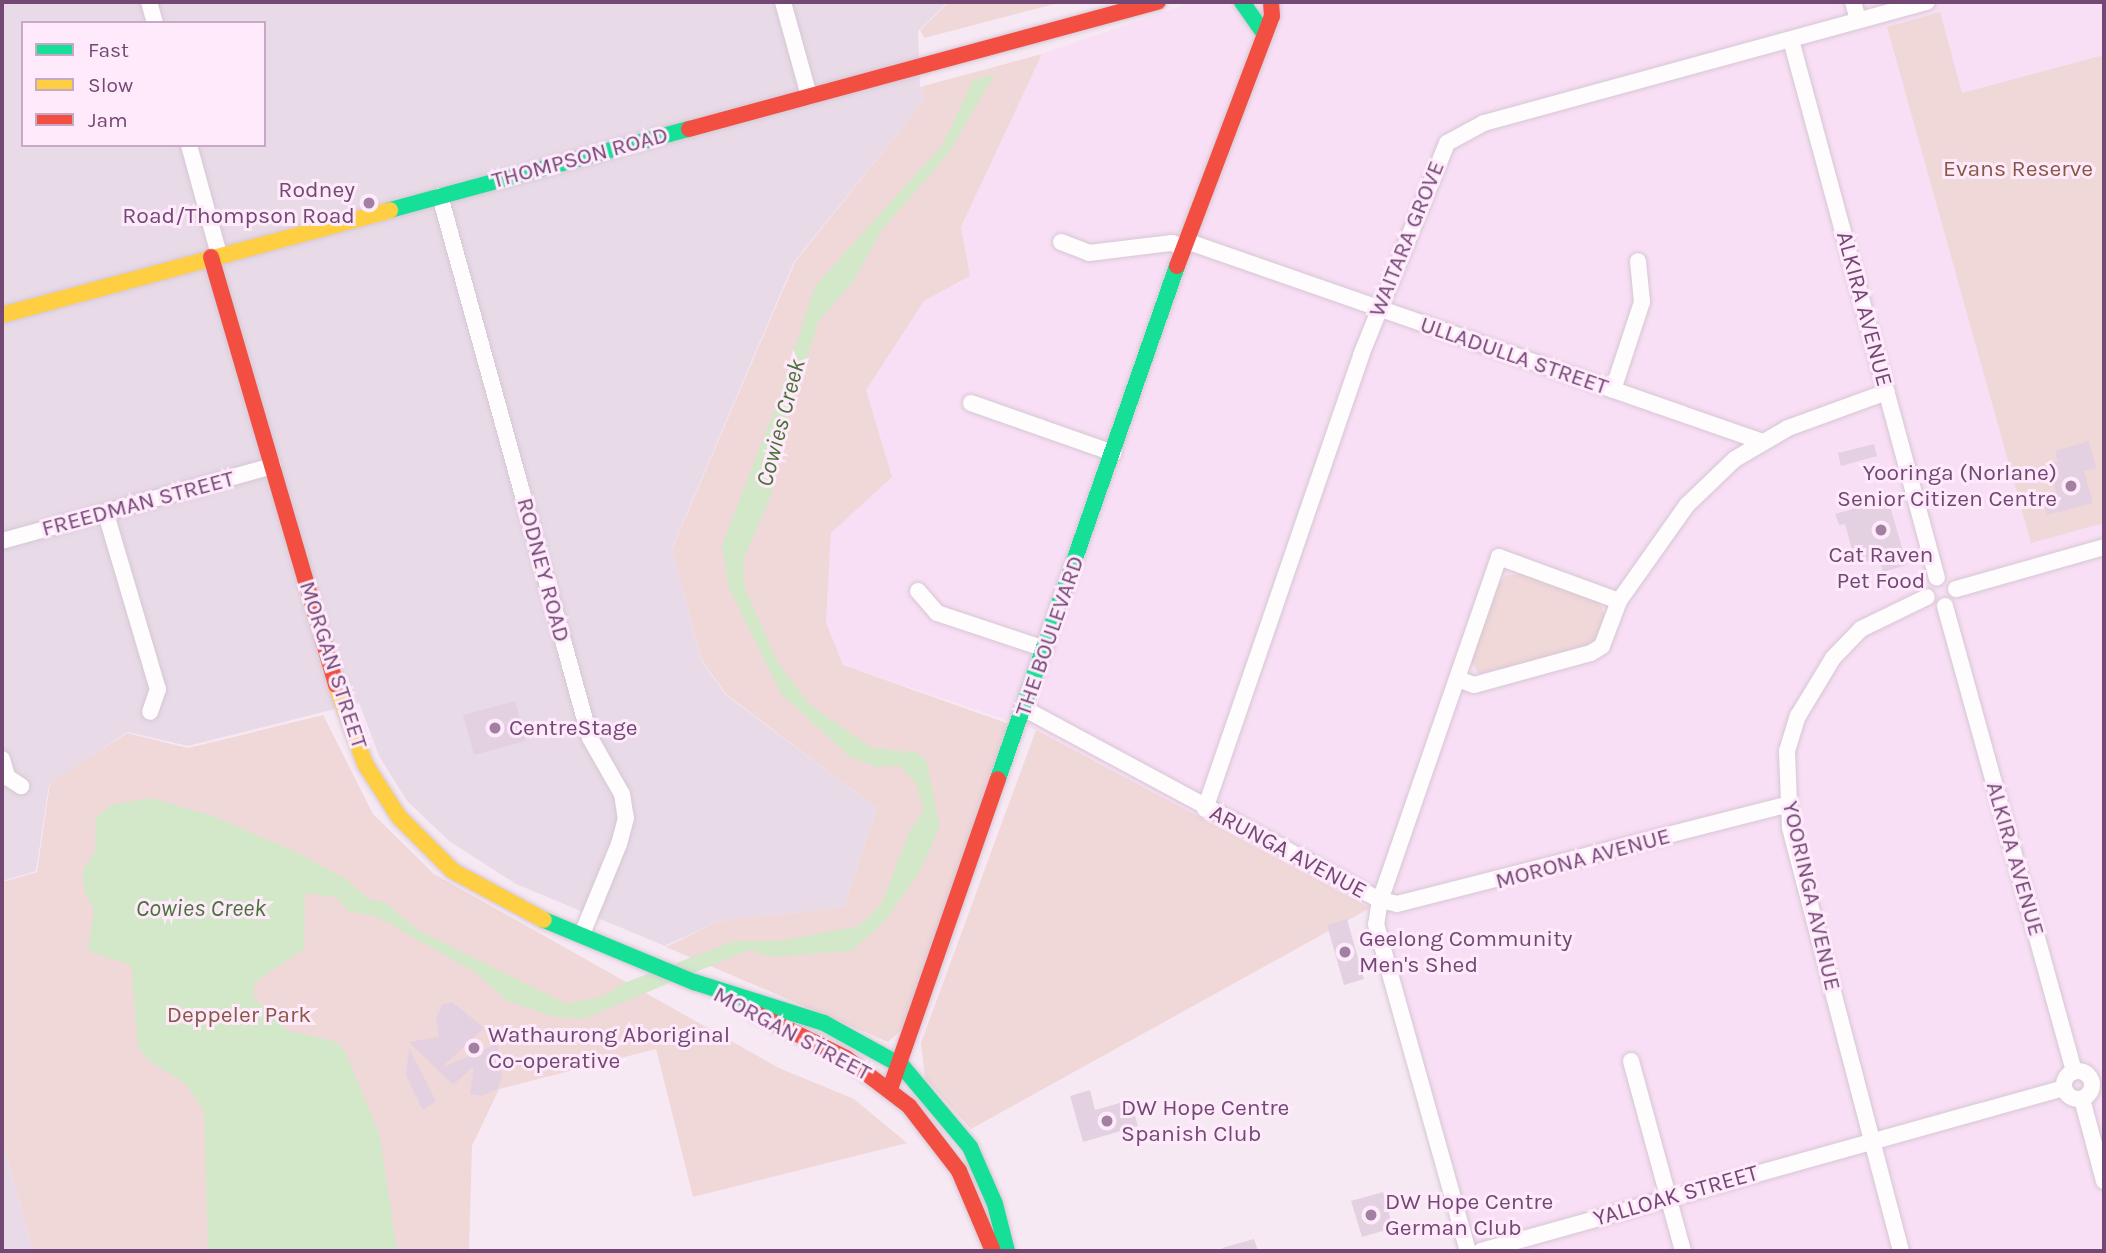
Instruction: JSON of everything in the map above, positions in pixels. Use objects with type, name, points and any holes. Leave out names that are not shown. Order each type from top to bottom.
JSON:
[{"type":"main road","name":"THOMPSON ROAD","points":[[2,315],[1158,2]]},
{"type":"main road","points":[[1242,2],[1264,34]]},
{"type":"main road","name":"THE BOULEVARD","points":[[890,1089],[902,1066],[1185,244],[1271,9],[1283,2]]},
{"type":"main road","name":"MORGAN STREET","points":[[215,256],[345,715],[384,796],[421,842],[463,878],[509,905],[694,982],[824,1023],[902,1066]]},
{"type":"main road","name":"MORGAN STREET","points":[[694,982],[839,1055],[890,1089]]},
{"type":"main road","points":[[902,1066],[970,1147],[995,1204],[1007,1251]]},
{"type":"main road","points":[[890,1089],[951,1158],[993,1251]]},
{"type":"street","points":[[149,2],[154,21]]},
{"type":"street","points":[[783,2],[809,96]]},
{"type":"street","points":[[1853,2],[1858,20]]},
{"type":"street","name":"WAITARA GROVE","points":[[1205,809],[1378,308],[1447,143],[1484,123],[1927,2]]},
{"type":"street","name":"ALKIRA AVENUE","points":[[1791,40],[1937,578]]},
{"type":"street","name":"MORGAN STREET","points":[[189,147],[215,256]]},
{"type":"street","name":"RODNEY ROAD","points":[[440,196],[590,738],[622,794],[626,818],[619,845],[582,934]]},
{"type":"street","name":"ULLADULLA STREET","points":[[1061,242],[1089,253],[1172,243],[1185,244],[1763,442]]},
{"type":"street","points":[[1613,390],[1642,302],[1638,261]]},
{"type":"street","points":[[1458,680],[1474,685],[1591,653],[1602,646],[1619,600],[1687,505],[1735,460],[1805,420],[1887,392]]},
{"type":"street","points":[[971,403],[1113,453]]},
{"type":"street","name":"FREEDMAN STREET","points":[[2,541],[273,466]]},
{"type":"street","points":[[106,514],[158,689],[150,712]]},
{"type":"street","points":[[1956,589],[1951,580],[1937,578],[1929,583],[1927,597],[1945,607],[1956,589],[2104,547]]},
{"type":"street","points":[[1380,900],[1458,680],[1497,555],[1619,600]]},
{"type":"street","points":[[918,591],[937,613],[1045,649]]},
{"type":"street","name":"YOORINGA AVENUE","points":[[1901,1251],[1786,805],[1787,751],[1813,685],[1861,629],[1927,597]]},
{"type":"street","name":"ALKIRA AVENUE","points":[[1945,607],[2074,1071]]},
{"type":"street","name":"ARUNGA AVENUE","points":[[1024,709],[1205,809],[1380,900],[1376,924],[1468,1251]]},
{"type":"street","points":[[2,759],[7,777],[21,786]]},
{"type":"street","name":"MORONA AVENUE","points":[[1380,900],[1414,903],[1786,805]]},
{"type":"street","points":[[1632,1061],[1684,1251]]},
{"type":"street","points":[[2074,1071],[2098,1079],[2090,1093],[2082,1099],[2072,1098],[2064,1088],[2074,1071]]},
{"type":"street","name":"YALLOAK STREET","points":[[1481,1251],[2064,1088]]},
{"type":"street","points":[[2082,1099],[2104,1181]]},
{"type":"shaded area","points":[[2,2],[948,2],[918,31],[920,87],[926,98],[794,262],[672,548],[702,662],[726,695],[877,808],[844,907],[719,921],[665,946],[516,884],[449,841],[407,801],[379,756],[359,703],[188,746],[127,732],[49,785],[36,871],[2,881]]},
{"type":"shaded area","points":[[1192,2],[2104,2],[2104,1251],[1468,1251],[1370,908],[1036,730],[843,665],[826,622],[831,533],[891,477],[866,390],[924,301],[970,276],[961,227],[1042,54]]},
{"type":"shaded area","points":[[2,1139],[33,1251],[2,1251]]},
{"type":"green space","points":[[949,2],[1062,2],[924,38],[920,30]]},
{"type":"green space","name":"Evans Reserve","points":[[1940,12],[1962,93],[2104,55],[2104,523],[2031,543],[1887,27]]},
{"type":"green space","points":[[1042,54],[961,227],[970,276],[924,301],[866,390],[892,477],[831,533],[826,622],[843,665],[1009,724],[903,1028],[888,1042],[666,947],[719,921],[844,907],[877,808],[727,695],[702,661],[672,549],[795,262],[926,98],[920,87]]},
{"type":"green space","points":[[1524,574],[1600,603],[1605,617],[1598,637],[1586,648],[1479,674],[1471,661],[1500,582],[1507,575]]},
{"type":"green space","name":"Deppeler Park","points":[[323,715],[373,814],[434,874],[779,1068],[854,1099],[907,1143],[693,1197],[656,1049],[499,1089],[472,1146],[469,1251],[33,1251],[2,1139],[2,882],[37,872],[50,783],[127,733],[188,748]]},
{"type":"green space","points":[[1036,730],[1370,908],[971,1129],[925,1078],[921,1043]]},
{"type":"water","name":"Cowies Creek","points":[[995,74],[948,154],[882,230],[853,282],[819,320],[786,421],[771,496],[743,560],[745,588],[777,661],[809,704],[872,748],[915,752],[926,759],[940,826],[920,871],[885,921],[851,951],[772,957],[749,950],[583,1019],[555,1017],[507,1001],[476,973],[376,916],[349,912],[336,897],[305,893],[304,949],[255,982],[253,996],[260,1004],[279,1007],[286,1030],[337,1042],[346,1053],[380,1136],[397,1251],[208,1251],[204,1111],[186,1084],[148,1060],[138,1047],[131,965],[88,951],[94,909],[84,891],[83,870],[95,851],[96,817],[114,804],[151,798],[213,816],[298,853],[346,879],[368,899],[386,903],[418,930],[567,1004],[603,996],[624,983],[734,941],[779,941],[859,926],[882,903],[909,832],[924,810],[916,783],[899,765],[877,767],[850,757],[781,694],[728,586],[722,545],[776,406],[815,286],[943,144],[973,80]]},
{"type":"building","name":"Yooringa (Norlane) Senior Citizen Centre","points":[[2089,441],[2096,468],[2084,471],[2093,503],[2047,515],[2044,503],[2058,499],[2049,463],[2058,461],[2055,451]]},
{"type":"building","points":[[1874,444],[1877,456],[1841,466],[1838,453]]},
{"type":"building","points":[[1888,499],[1907,565],[1883,572],[1879,558],[1850,566],[1847,555],[1853,553],[1845,524],[1839,525],[1835,514]]},
{"type":"building","name":"CentreStage","points":[[515,701],[526,741],[474,755],[463,715]]},
{"type":"building","name":"Geelong Community Men's Shed","points":[[1347,919],[1364,979],[1344,985],[1327,925]]},
{"type":"building","name":"Wathaurong Aboriginal Co-operative","points":[[452,1002],[484,1028],[441,1068],[497,1044],[502,1079],[497,1089],[482,1096],[470,1094],[474,1066],[453,1085],[409,1042],[439,1037],[436,1018],[442,1005]]},
{"type":"building","points":[[409,1048],[436,1101],[423,1110],[406,1076]]},
{"type":"building","name":"DW Hope Centre Spanish Club","points":[[1090,1090],[1095,1110],[1130,1100],[1138,1126],[1083,1142],[1070,1096]]},
{"type":"building","name":"DW Hope Centre German Club","points":[[1383,1192],[1393,1228],[1362,1237],[1351,1201]]},
{"type":"building","points":[[1254,1239],[1258,1251],[1223,1251],[1222,1248]]},
{"type":"traffic: fast","points":[[1242,2],[1264,34]]},
{"type":"traffic: fast","points":[[390,210],[689,129]]},
{"type":"traffic: fast","points":[[998,779],[1177,266]]},
{"type":"traffic: fast","points":[[544,920],[694,982],[824,1023],[902,1066],[970,1147],[995,1204],[1007,1251]]},
{"type":"traffic: slow","points":[[2,315],[390,210]]},
{"type":"traffic: slow","points":[[336,685],[365,764],[399,817],[453,871],[544,920]]},
{"type":"traffic: jam","points":[[689,129],[1158,2]]},
{"type":"traffic: jam","points":[[1177,266],[1272,16],[1271,2]]},
{"type":"traffic: jam","points":[[211,257],[336,685]]},
{"type":"traffic: jam","points":[[890,1089],[998,779]]},
{"type":"traffic: jam","points":[[753,1012],[846,1058],[909,1106],[959,1171],[993,1251]]},
{"type":"place","name":"Rodney Road/Thompson Road","points":[[369,203]]},
{"type":"place","name":"Yooringa (Norlane) Senior Citizen Centre","points":[[2071,486]]},
{"type":"place","name":"Cat Raven Pet Food","points":[[1881,530]]},
{"type":"place","name":"CentreStage","points":[[495,728]]},
{"type":"place","name":"Geelong Community Men's Shed","points":[[1345,952]]},
{"type":"place","name":"Wathaurong Aboriginal Co-operative","points":[[474,1048]]},
{"type":"place","name":"DW Hope Centre Spanish Club","points":[[1107,1121]]},
{"type":"place","name":"DW Hope Centre German Club","points":[[1371,1215]]}]
